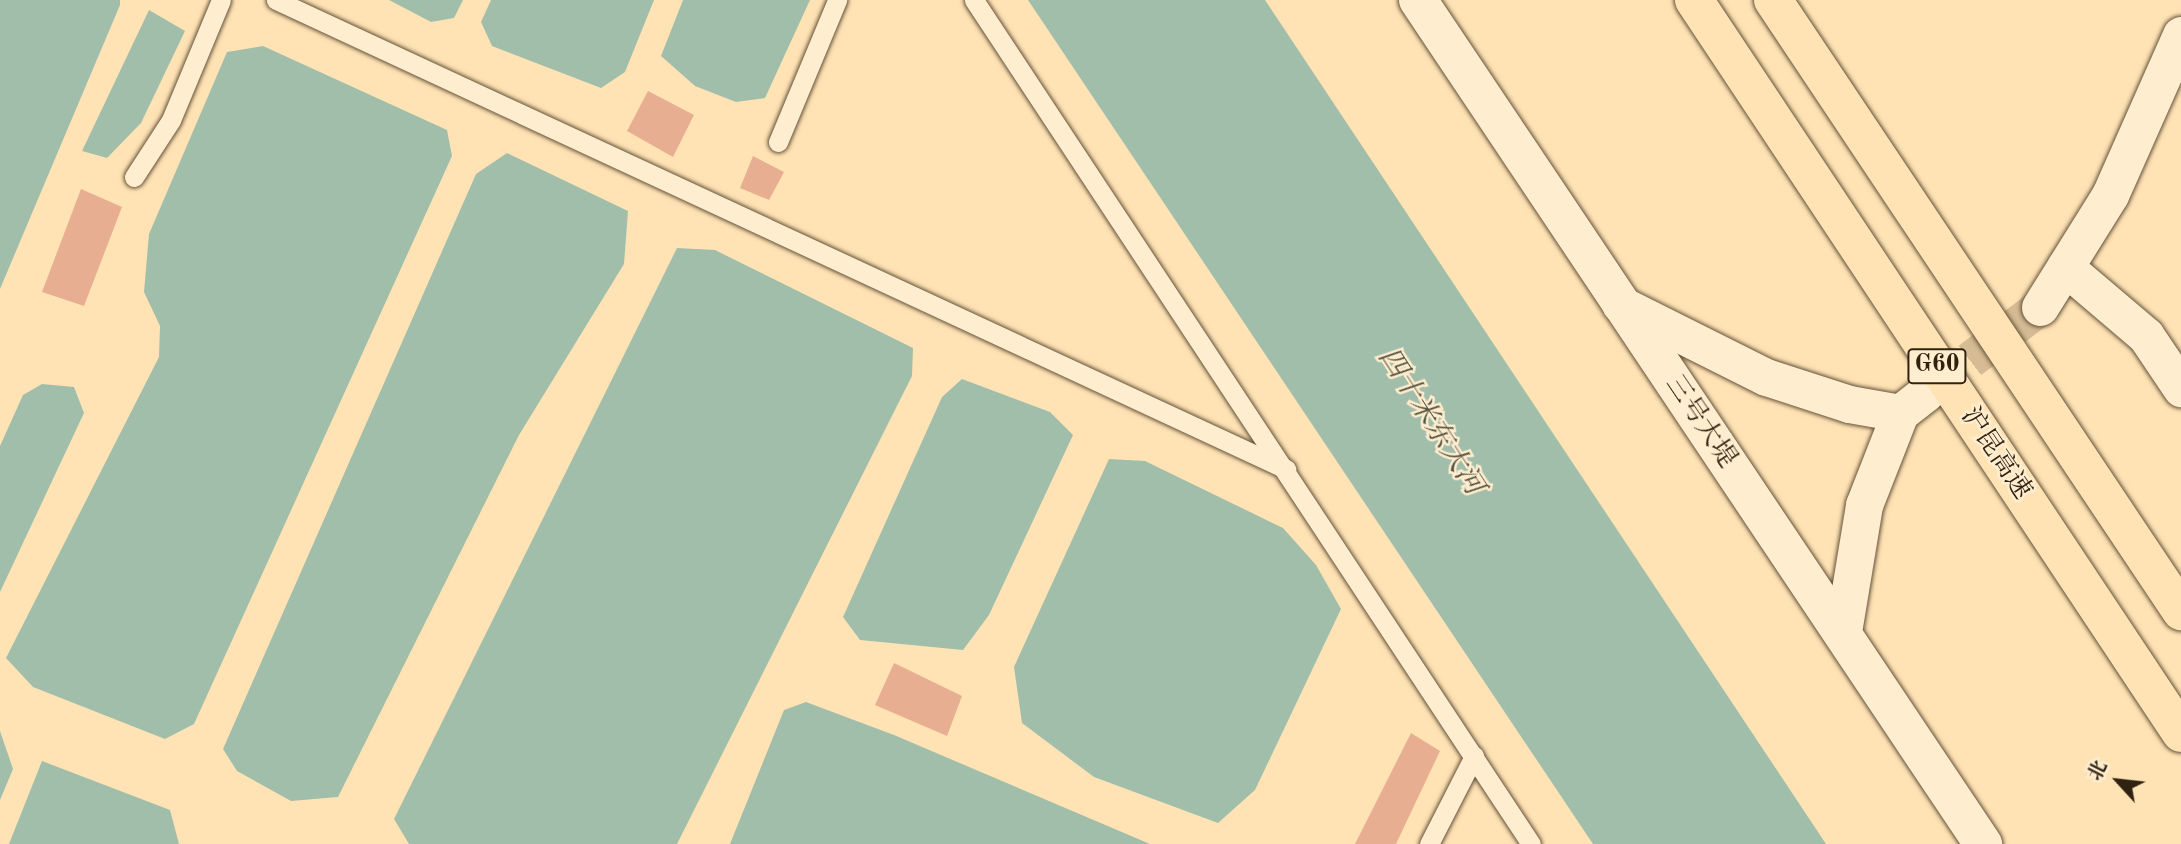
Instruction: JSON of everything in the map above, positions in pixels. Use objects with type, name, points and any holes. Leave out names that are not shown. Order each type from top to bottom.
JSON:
[{"type":"highway","name":"沪昆高速","points":[[1694,0],[2181,733]]},
{"type":"highway","name":"G60","points":[[1773,0],[2181,611]]},
{"type":"street","name":"三号大堤","points":[[1419,0],[1983,844]]},
{"type":"street","points":[[2040,307],[2110,195],[2181,35]]},
{"type":"street","points":[[2065,267],[2146,336],[2181,388]]},
{"type":"street","points":[[1620,304],[1766,377],[1913,403],[1864,505],[1843,632]]},
{"type":"lane","points":[[134,177],[171,120],[221,0]]},
{"type":"lane","points":[[276,0],[1286,469]]},
{"type":"lane","points":[[778,142],[837,0]]},
{"type":"lane","points":[[974,0],[1531,844]]},
{"type":"lane","points":[[1429,844],[1474,756]]},
{"type":"water","points":[[0,0],[120,0],[120,5],[0,289]]},
{"type":"water","points":[[389,0],[463,0],[454,18],[431,22]]},
{"type":"water","points":[[491,0],[654,0],[625,72],[601,88],[492,46],[481,22]]},
{"type":"water","points":[[683,0],[810,0],[765,98],[736,102],[695,86],[661,56]]},
{"type":"water","name":"四十米东大河","points":[[1028,0],[1265,0],[1826,844],[1593,844]]},
{"type":"water","points":[[149,10],[185,31],[141,123],[107,158],[82,151]]},
{"type":"water","points":[[263,46],[447,130],[452,156],[194,724],[165,739],[33,687],[6,658],[159,357],[160,326],[144,292],[149,234],[227,52]]},
{"type":"water","points":[[507,153],[628,211],[624,264],[519,435],[338,797],[291,801],[237,771],[223,749],[476,174]]},
{"type":"water","points":[[677,248],[715,250],[913,348],[912,376],[677,844],[409,844],[394,819]]},
{"type":"water","points":[[962,379],[1050,412],[1073,435],[989,615],[963,650],[860,640],[843,617],[942,397]]},
{"type":"water","points":[[42,384],[74,387],[84,413],[0,592],[0,446],[23,395]]},
{"type":"water","points":[[1109,459],[1145,461],[1283,528],[1316,565],[1341,609],[1255,790],[1218,823],[1094,777],[1022,723],[1014,667]]},
{"type":"water","points":[[806,702],[894,735],[1150,844],[730,844],[784,710]]},
{"type":"water","points":[[0,731],[13,769],[0,800]]},
{"type":"water","points":[[42,761],[170,810],[179,844],[9,844]]},
{"type":"building","points":[[648,91],[694,115],[673,157],[627,131]]},
{"type":"building","points":[[753,156],[784,172],[769,200],[740,188]]},
{"type":"building","points":[[81,189],[122,207],[84,306],[42,292]]},
{"type":"building","points":[[894,663],[962,696],[947,736],[875,705]]},
{"type":"building","points":[[1411,733],[1440,751],[1396,844],[1355,844]]},
{"type":"tunnel","points":[[1926,393],[2040,307]]}]
